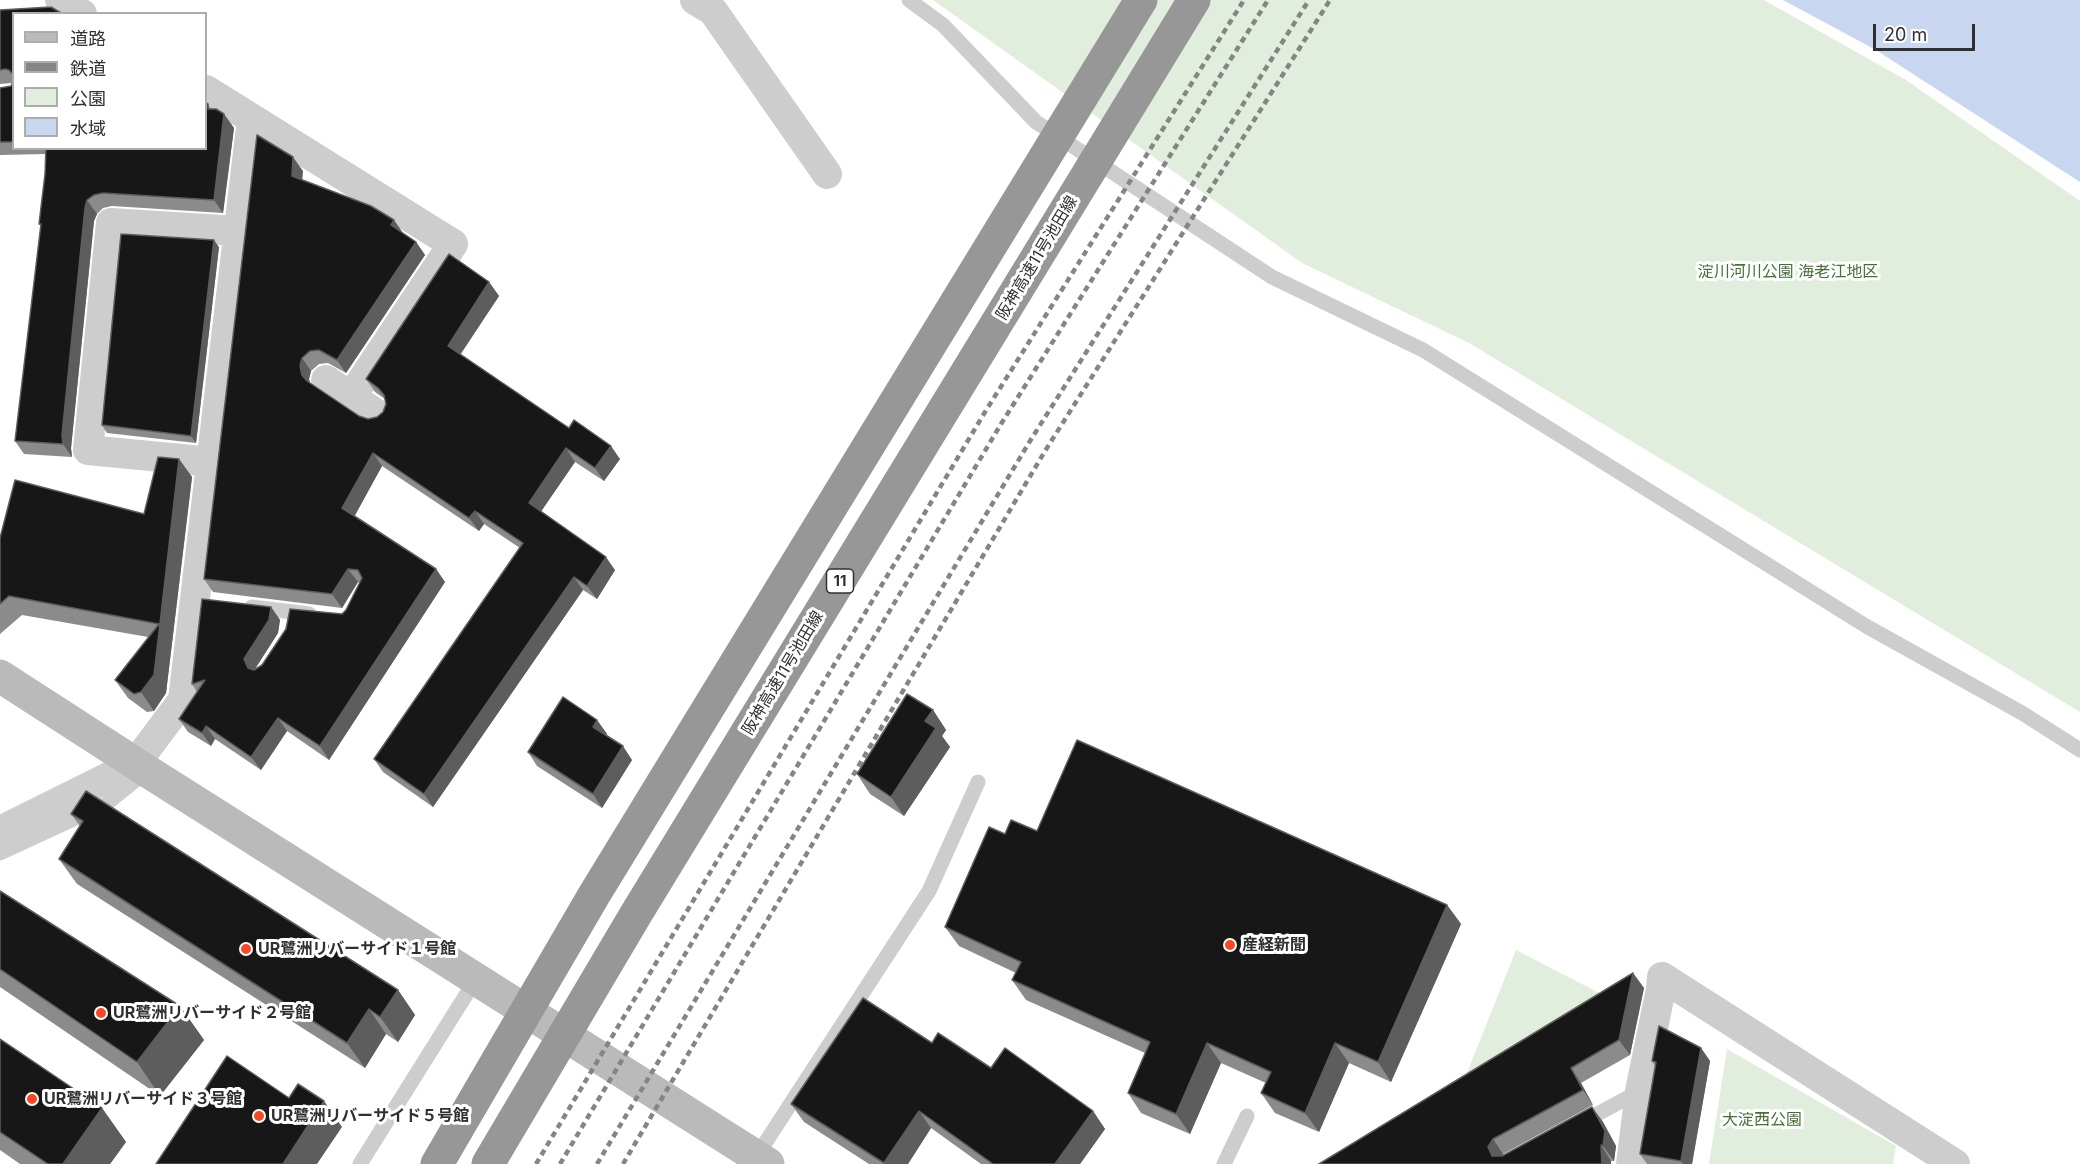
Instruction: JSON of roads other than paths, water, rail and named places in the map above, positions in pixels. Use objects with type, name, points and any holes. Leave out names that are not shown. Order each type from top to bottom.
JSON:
[{"type":"highway","points":[[437,1164],[594,895],[1141,0]]},
{"type":"highway","name":"阪神高速11号池田線","points":[[489,1164],[636,914],[1194,0]]},
{"type":"street","points":[[60,0],[79,12]]},
{"type":"street","points":[[695,0],[713,11],[827,174]]},
{"type":"street","points":[[207,91],[453,244],[351,397]]},
{"type":"street","points":[[0,831],[141,768],[183,700],[201,601],[212,462],[252,118]]},
{"type":"street","points":[[212,462],[88,450],[111,223],[238,231]]},
{"type":"street","points":[[326,380],[378,416]]},
{"type":"street","points":[[0,676],[141,768],[762,1160]]},
{"type":"street","points":[[1631,1164],[1640,1091],[1662,976],[1955,1164]]},
{"type":"lane","points":[[909,0],[943,25],[1036,122],[1272,277],[1423,350],[1866,626],[2022,713],[2080,750]]},
{"type":"lane","points":[[238,605],[325,616]]},
{"type":"lane","points":[[288,629],[291,612]]},
{"type":"lane","points":[[0,853],[106,804],[141,768]]},
{"type":"lane","points":[[762,1160],[929,891],[978,782]]},
{"type":"lane","points":[[360,1164],[476,979]]},
{"type":"lane","points":[[1569,1130],[1640,1091]]},
{"type":"lane","points":[[1224,1164],[1247,1116]]},
{"type":"water","points":[[1783,0],[2080,0],[2080,182],[1876,50]]},
{"type":"railway","points":[[536,1164],[985,412],[1244,0]]},
{"type":"railway","points":[[560,1164],[1001,424],[1268,0]]},
{"type":"railway","points":[[597,1164],[1030,441],[1309,0]]},
{"type":"railway","points":[[623,1164],[1045,451],[1330,0]]},
{"type":"place","name":"産経新聞","points":[[1230,945]]},
{"type":"place","name":"UR鷺洲リバーサイド１号館","points":[[246,949]]},
{"type":"place","name":"UR鷺洲リバーサイド２号館","points":[[101,1013]]},
{"type":"place","name":"UR鷺洲リバーサイド３号館","points":[[32,1099]]},
{"type":"place","name":"UR鷺洲リバーサイド５号館","points":[[259,1116]]},
{"type":"park label","name":"淀川河川公園 海老江地区","points":[[1788,272]]},
{"type":"park label","name":"大淀西公園","points":[[1762,1120]]}]
